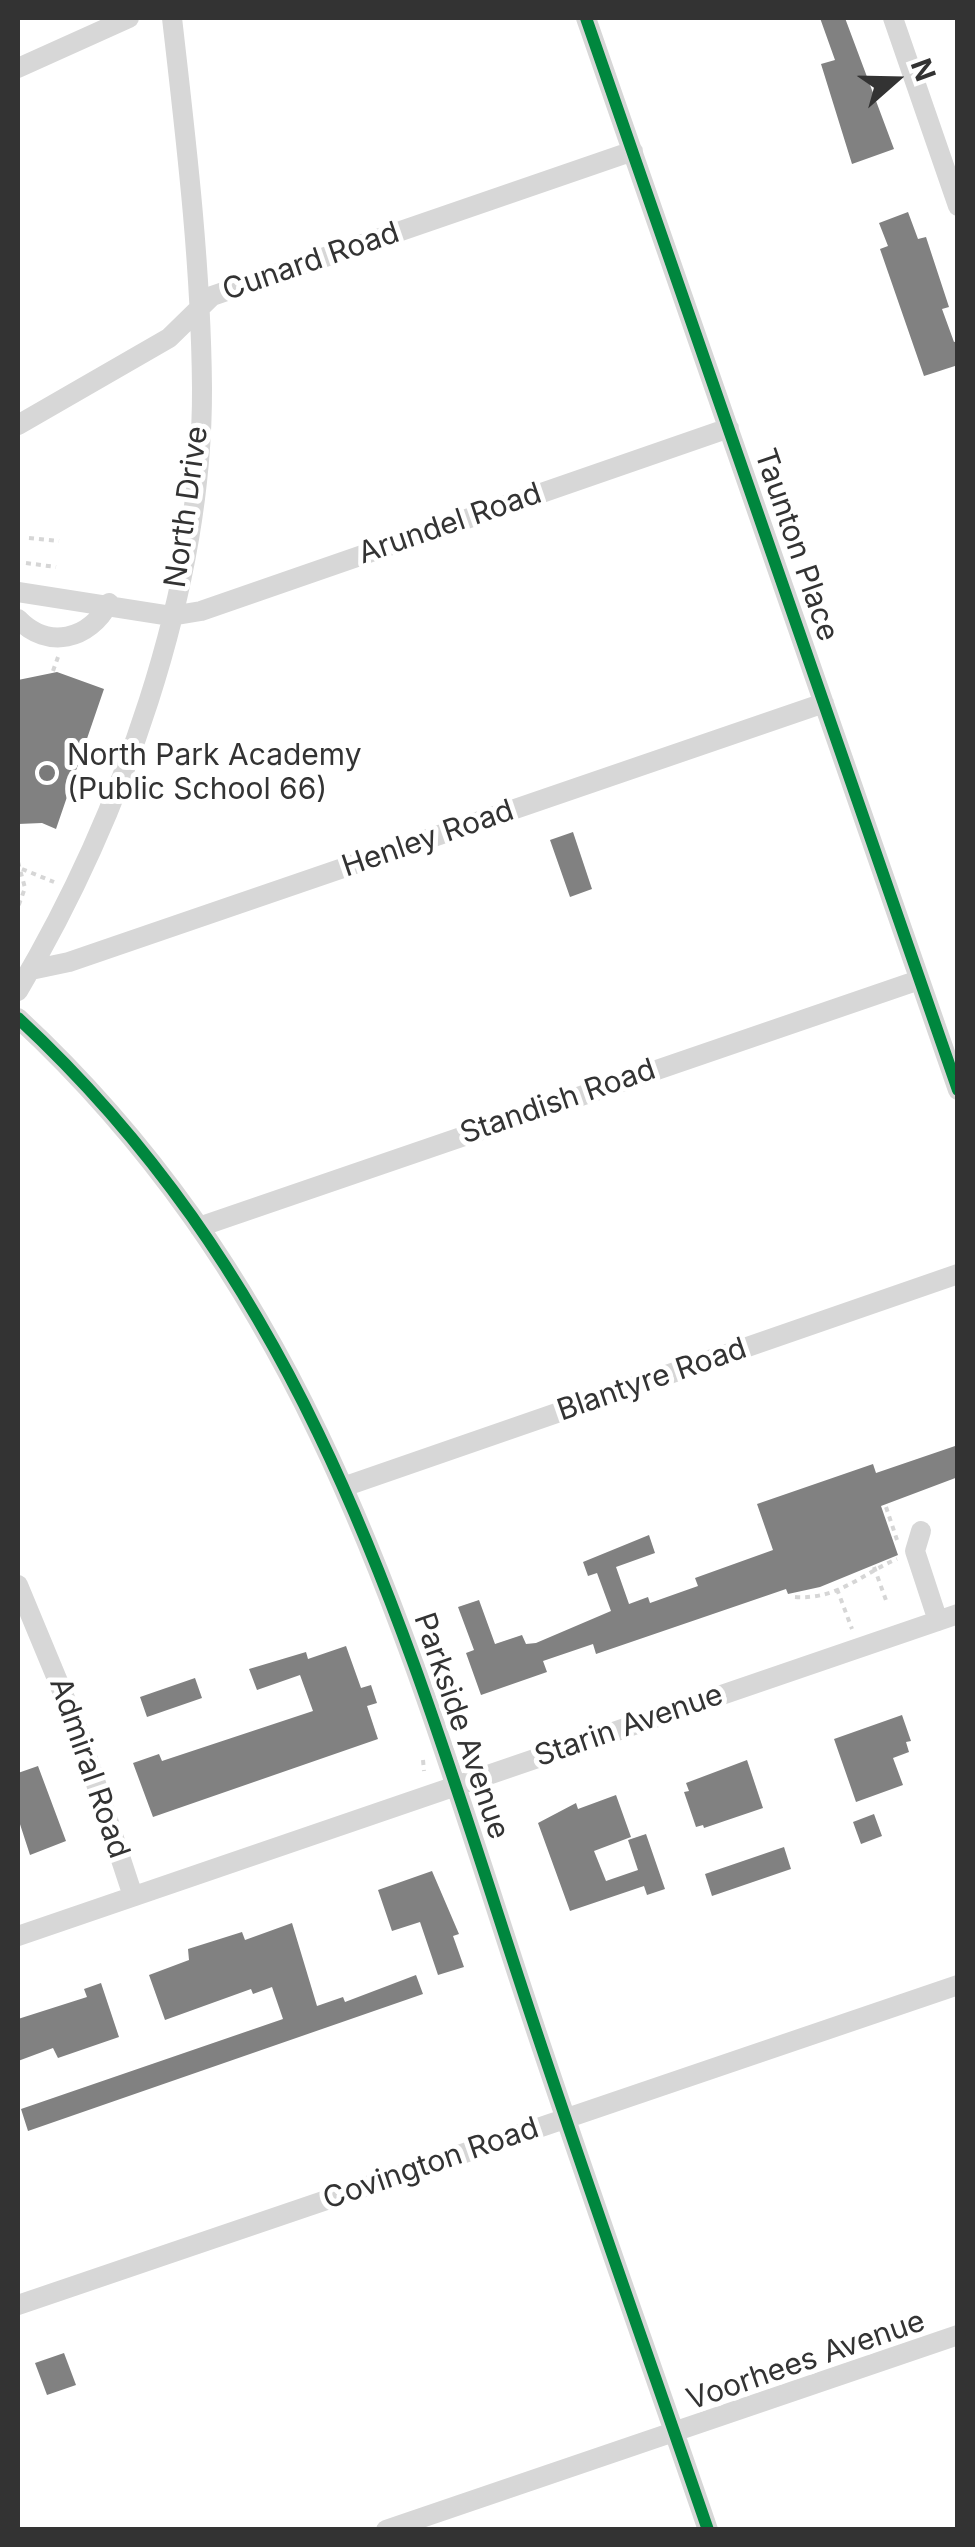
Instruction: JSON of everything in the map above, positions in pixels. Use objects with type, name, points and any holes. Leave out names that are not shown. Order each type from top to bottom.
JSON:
[{"type":"street","points":[[18,68],[129,18]]},
{"type":"street","name":"North Drive","points":[[18,992],[111,802],[170,616],[197,459],[202,390],[199,306],[172,18]]},
{"type":"street","name":"Taunton Place","points":[[586,18],[958,1090]]},
{"type":"street","points":[[893,18],[958,206]]},
{"type":"street","name":"Cunard Road","points":[[18,425],[169,338],[199,306],[220,292],[632,151]]},
{"type":"street","name":"Arundel Road","points":[[170,616],[201,610],[729,428]]},
{"type":"street","points":[[18,592],[108,603],[170,616]]},
{"type":"street","points":[[18,619],[32,632],[65,638],[92,627],[108,603]]},
{"type":"street","name":"Henley Road","points":[[31,970],[69,962],[824,703]]},
{"type":"street","name":"Standish Road","points":[[199,1227],[918,980]]},
{"type":"street","name":"Parkside Avenue","points":[[18,1018],[82,1081],[199,1227],[281,1357],[346,1486],[456,1785],[708,2530]]},
{"type":"street","name":"Blantyre Road","points":[[346,1486],[958,1274]]},
{"type":"street","points":[[921,1531],[915,1551],[948,1617]]},
{"type":"street","name":"Admiral Road","points":[[18,1585],[79,1732],[132,1896]]},
{"type":"street","name":"Starin Avenue","points":[[18,1936],[948,1617]]},
{"type":"street","name":"Covington Road","points":[[18,2304],[958,1985]]},
{"type":"street","name":"Voorhees Avenue","points":[[386,2530],[958,2335]]},
{"type":"path","points":[[30,538],[59,541]]},
{"type":"path","points":[[26,563],[56,566]]},
{"type":"path","points":[[18,862],[25,888],[18,907]]},
{"type":"path","points":[[22,869],[54,882]]},
{"type":"path","points":[[796,1597],[838,1590],[906,1556]]},
{"type":"path","points":[[874,1569],[887,1603]]},
{"type":"path","points":[[838,1590],[852,1629]]},
{"type":"path","points":[[421,1761],[424,1771]]},
{"type":"building","points":[[820,18],[845,18],[894,149],[852,164],[821,64],[835,60]]},
{"type":"building","points":[[908,212],[918,239],[926,237],[949,307],[942,309],[954,342],[958,341],[958,365],[924,376],[880,249],[888,246],[879,223]]},
{"type":"building","name":"North Park Academy (Public School 66)","points":[[57,672],[104,689],[56,829],[42,823],[18,824],[18,680]]},
{"type":"building","points":[[573,832],[592,889],[570,897],[550,840]]},
{"type":"building","points":[[958,1445],[958,1477],[881,1506],[898,1555],[820,1587],[788,1594],[786,1589],[596,1654],[593,1644],[543,1661],[547,1672],[481,1695],[466,1653],[474,1650],[458,1607],[479,1600],[495,1644],[522,1635],[526,1644],[536,1643],[611,1611],[597,1573],[588,1576],[583,1562],[649,1535],[655,1553],[616,1567],[629,1604],[648,1597],[650,1603],[698,1586],[695,1578],[773,1550],[757,1504],[873,1464],[876,1473]]},
{"type":"building","points":[[346,1646],[361,1688],[371,1685],[377,1703],[367,1706],[378,1739],[153,1817],[133,1763],[159,1754],[162,1761],[313,1711],[300,1675],[257,1690],[249,1669],[306,1652],[308,1659]]},
{"type":"building","points":[[195,1678],[202,1698],[147,1717],[140,1697]]},
{"type":"building","points":[[902,1715],[911,1741],[906,1742],[909,1752],[893,1758],[903,1785],[856,1802],[834,1739]]},
{"type":"building","points":[[747,1760],[763,1808],[704,1828],[696,1827],[684,1792],[689,1791],[686,1783]]},
{"type":"building","points":[[38,1766],[66,1841],[30,1855],[18,1818],[18,1773]]},
{"type":"building","points":[[616,1795],[631,1837],[594,1851],[606,1881],[638,1870],[628,1840],[646,1834],[665,1889],[647,1895],[644,1886],[570,1911],[538,1823],[576,1803],[578,1809]]},
{"type":"building","points":[[874,1814],[882,1836],[861,1844],[853,1822]]},
{"type":"building","points":[[784,1847],[791,1869],[712,1896],[705,1874]]},
{"type":"building","points":[[432,1871],[459,1934],[453,1936],[464,1967],[438,1975],[420,1922],[392,1931],[378,1890]]},
{"type":"building","points":[[292,1923],[317,2006],[343,1997],[345,2002],[416,1975],[423,1994],[28,2131],[21,2109],[283,2019],[272,1987],[253,1994],[251,1989],[165,2020],[149,1975],[189,1960],[188,1949],[242,1932],[245,1940]]},
{"type":"building","points":[[101,1983],[119,2037],[58,2058],[53,2048],[18,2061],[18,2019],[87,1997],[84,1989]]},
{"type":"building","points":[[64,2353],[76,2385],[47,2395],[35,2363]]},
{"type":"cycle path","points":[[586,18],[958,1090]]},
{"type":"cycle path","points":[[18,1018],[118,1121],[202,1230],[272,1345],[333,1464],[385,1587],[432,1714],[565,2117],[708,2530]]},
{"type":"place","name":"North Park Academy (Public School 66)","points":[[47,773]]}]
